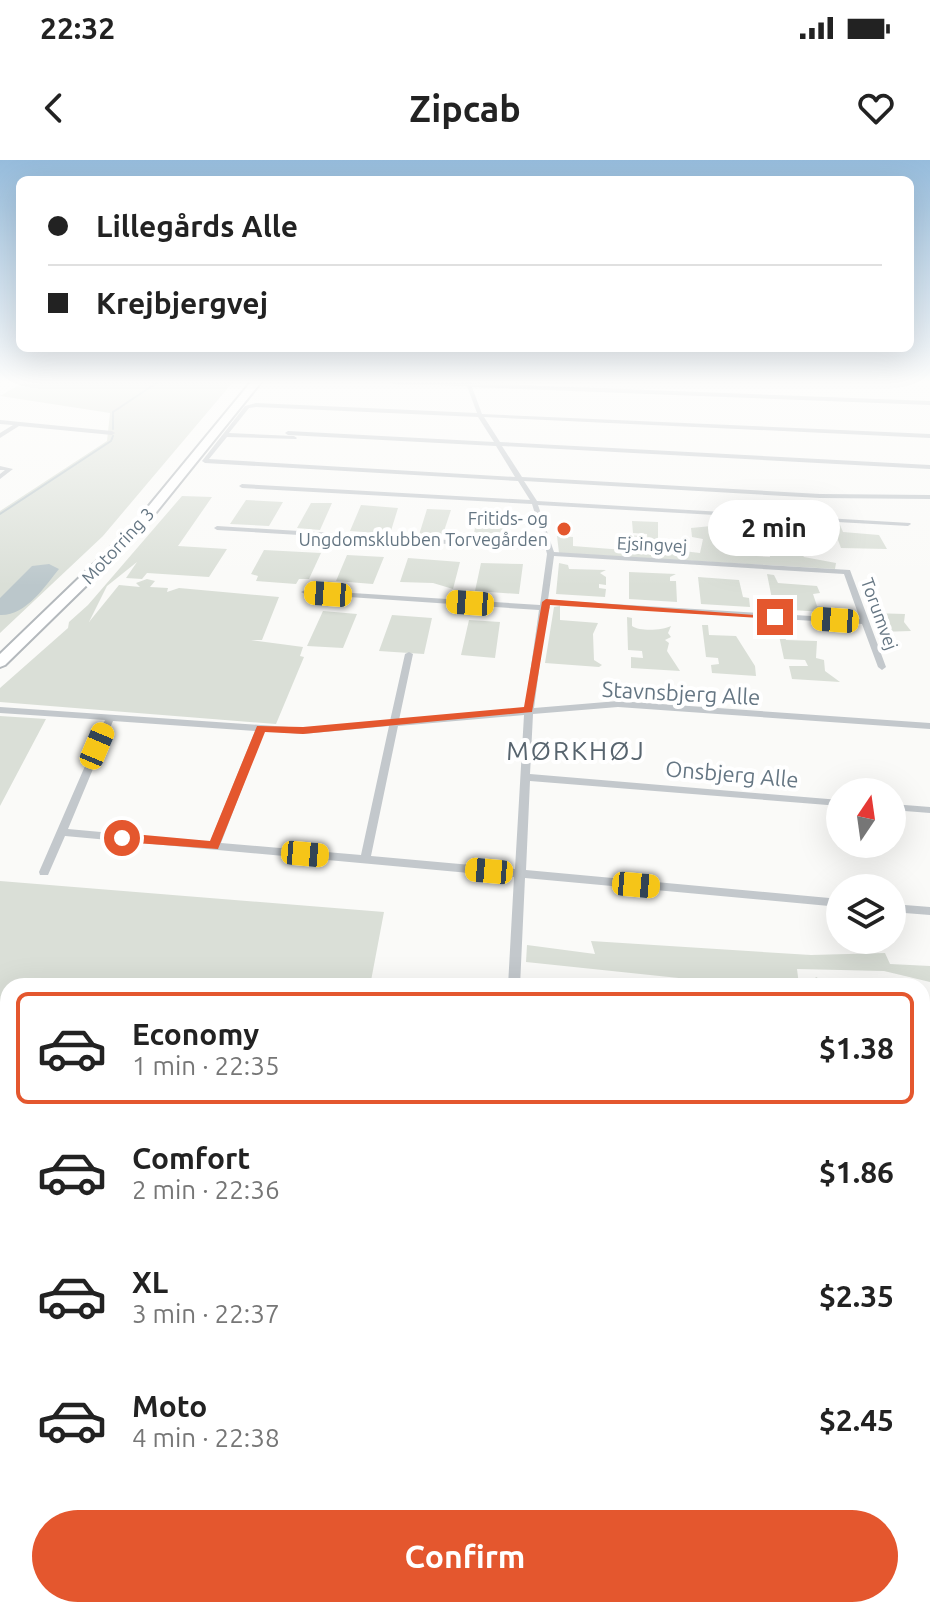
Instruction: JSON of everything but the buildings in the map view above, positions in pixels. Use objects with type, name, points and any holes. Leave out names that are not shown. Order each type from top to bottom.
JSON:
[{"type":"highway","name":"Motorring 3","points":[[0,647],[68,584],[151,495],[187,450]]},
{"type":"highway","name":"Motorring 3","points":[[0,662],[102,566],[201,450]]},
{"type":"highway","points":[[0,675],[79,597],[102,566]]},
{"type":"street","points":[[213,450],[205,461],[208,464],[820,496],[930,497]]},
{"type":"street","points":[[501,450],[534,502],[550,551],[546,605],[529,710],[514,978]]},
{"type":"street","points":[[581,450],[930,467]]},
{"type":"street","points":[[0,468],[23,471]]},
{"type":"street","points":[[0,477],[10,469]]},
{"type":"street","points":[[242,486],[908,524]]},
{"type":"street","name":"Ejsingvej","points":[[217,528],[847,572]]},
{"type":"street","name":"Torumvej","points":[[847,572],[882,667]]},
{"type":"street","points":[[305,592],[865,622]]},
{"type":"street","points":[[365,860],[409,654]]},
{"type":"street","name":"Stavnsbjerg Alle","points":[[0,710],[303,731],[618,704],[930,726]]},
{"type":"street","points":[[44,872],[110,718]]},
{"type":"street","points":[[214,846],[261,728]]},
{"type":"street","name":"Onsbjerg Alle","points":[[524,777],[826,802]]},
{"type":"street","points":[[906,808],[930,810]]},
{"type":"street","points":[[61,832],[826,902]]},
{"type":"street","points":[[906,909],[930,911]]},
{"type":"shaded area","points":[[93,450],[176,450],[103,536],[0,633],[0,511]]},
{"type":"shaded area","points":[[182,496],[212,497],[178,546],[227,549],[209,577],[147,573],[142,579],[126,578],[137,562],[107,586],[89,622],[119,585],[140,587],[136,583],[147,579],[155,581],[150,587],[168,588],[167,592],[179,588],[279,597],[262,640],[251,640],[303,647],[300,656],[304,657],[276,724],[0,702],[0,688],[68,628],[69,622],[88,605]]},
{"type":"shaded area","points":[[246,500],[283,502],[269,526],[230,524]]},
{"type":"shaded area","points":[[311,503],[332,503],[320,530],[297,528]]},
{"type":"shaded area","points":[[361,505],[398,508],[390,534],[350,531]]},
{"type":"shaded area","points":[[427,509],[451,510],[442,537],[419,535]]},
{"type":"shaded area","points":[[478,513],[504,514],[512,541],[473,538]]},
{"type":"shaded area","points":[[818,519],[838,520],[843,532],[879,535],[887,549],[841,548],[835,532],[821,528]]},
{"type":"shaded area","points":[[632,521],[658,522],[658,548],[700,553],[703,539],[692,537],[691,528],[722,525],[726,554],[770,557],[768,545],[758,544],[755,528],[783,530],[804,557],[836,563],[835,569],[559,553],[557,536],[573,537],[573,546],[624,550],[625,535],[641,536],[642,551],[648,551],[647,534],[633,533]]},
{"type":"shaded area","points":[[264,550],[321,553],[309,579],[299,579],[296,584],[256,581],[258,576],[251,574]]},
{"type":"shaded area","points":[[347,555],[384,557],[373,584],[336,581]]},
{"type":"shaded area","points":[[408,558],[460,562],[453,589],[433,583],[400,582]]},
{"type":"shaded area","points":[[481,563],[523,564],[519,594],[475,591]]},
{"type":"shaded area","points":[[559,563],[568,565],[569,569],[606,570],[600,573],[606,577],[606,585],[599,584],[599,588],[606,589],[605,597],[556,594]]},
{"type":"shaded area","points":[[49,564],[59,569],[34,599],[18,611],[0,615],[0,598],[32,566]]},
{"type":"shaded area","points":[[629,572],[676,574],[670,577],[670,581],[676,581],[677,602],[629,599]]},
{"type":"shaded area","points":[[767,574],[774,575],[778,583],[817,586],[820,593],[813,594],[817,606],[824,607],[825,612],[774,609]]},
{"type":"shaded area","points":[[698,577],[739,580],[743,597],[749,598],[750,607],[701,604]]},
{"type":"shaded area","points":[[560,606],[560,620],[598,623],[593,634],[594,660],[602,665],[545,663],[554,607]]},
{"type":"shaded area","points":[[323,611],[357,614],[343,648],[307,646]]},
{"type":"shaded area","points":[[872,613],[905,614],[904,622],[911,631],[879,632]]},
{"type":"shaded area","points":[[392,615],[432,618],[424,654],[379,651]]},
{"type":"shaded area","points":[[627,617],[632,618],[632,626],[641,629],[671,626],[668,633],[671,637],[665,640],[669,643],[667,651],[680,671],[631,668],[631,657],[643,658],[642,651],[628,650]]},
{"type":"shaded area","points":[[469,620],[500,622],[495,658],[461,655]]},
{"type":"shaded area","points":[[702,625],[708,625],[709,635],[736,636],[755,666],[756,676],[712,673],[711,665],[719,664],[718,658],[706,657]]},
{"type":"shaded area","points":[[778,631],[783,631],[786,640],[817,641],[816,658],[824,660],[825,671],[840,682],[792,679],[789,666],[808,666],[805,660],[784,659]]},
{"type":"shaded area","points":[[0,716],[46,719],[0,806]]},
{"type":"shaded area","points":[[0,881],[384,912],[372,978],[0,978]]},
{"type":"shaded area","points":[[591,941],[811,955],[885,954],[890,964],[930,966],[930,978],[913,978],[884,971],[797,969],[798,978],[679,978],[526,962],[527,945],[595,954]]},
{"type":"waterway","points":[[0,514],[97,450]]},
{"type":"place","name":"Fritids- og Ungdomsklubben Torvegården","points":[[564,529]]},
{"type":"district","name":"MØRKHØJ","points":[[576,751]]},
{"type":"route","points":[[122,838],[214,846],[261,728],[303,731],[529,710],[546,602],[775,617]]}]
